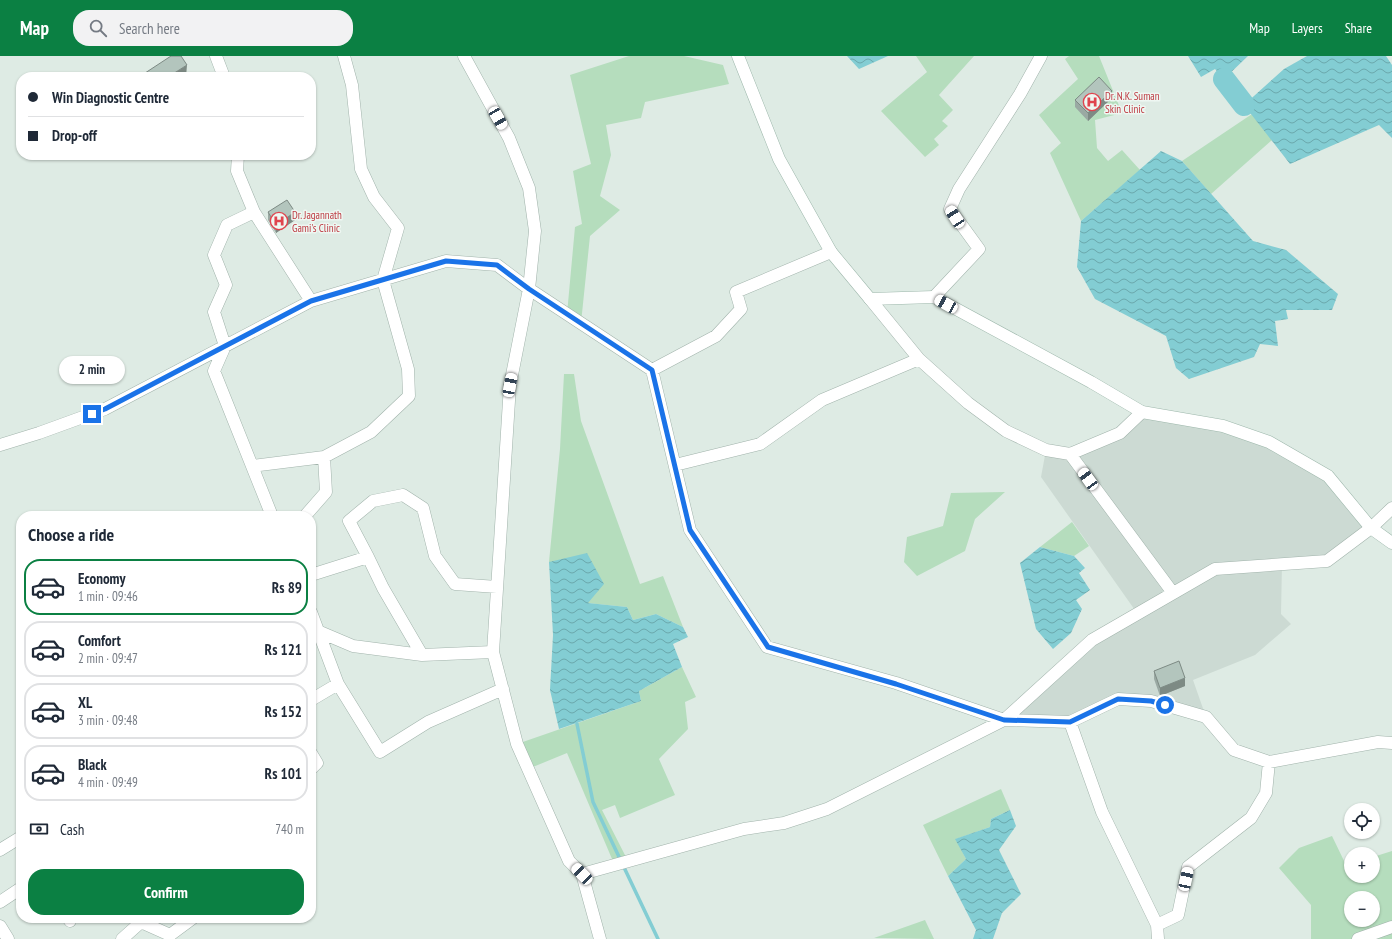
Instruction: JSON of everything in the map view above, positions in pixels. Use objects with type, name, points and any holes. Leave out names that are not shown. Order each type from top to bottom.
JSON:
[{"type":"street","points":[[216,56],[222,72]]},
{"type":"street","points":[[252,466],[324,457],[371,432],[409,396],[408,369],[383,280],[398,228],[374,197],[361,169],[352,85],[344,56]]},
{"type":"street","points":[[464,56],[509,138],[529,188],[535,231],[529,289],[510,385],[493,652],[517,744],[569,861],[582,874],[600,939]]},
{"type":"street","points":[[738,56],[779,159],[831,252],[919,359],[968,403],[1006,431],[1046,450],[1070,454],[1120,433],[1142,412]]},
{"type":"street","points":[[934,297],[979,249],[950,209],[956,196],[1020,94],[1041,56]]},
{"type":"street","points":[[238,160],[237,171],[254,212],[311,301]]},
{"type":"street","points":[[254,212],[227,225],[214,255],[226,285],[214,312],[225,346],[214,371],[270,511]]},
{"type":"street","points":[[652,370],[716,336],[741,310],[736,292],[831,252]]},
{"type":"street","points":[[0,445],[39,433],[105,409],[311,301],[446,261],[497,265],[529,289],[652,370],[690,530],[768,647],[896,684],[1004,720],[1070,722],[1118,699],[1151,701],[1206,717],[1234,750],[1269,762],[1378,742],[1392,743]]},
{"type":"street","points":[[870,300],[934,297],[1085,379],[1142,412],[1223,426],[1269,442],[1328,476],[1371,528],[1392,543]]},
{"type":"street","points":[[675,465],[760,444],[822,400],[919,359]]},
{"type":"street","points":[[1070,454],[1173,593]]},
{"type":"street","points":[[309,511],[326,492],[324,457]]},
{"type":"street","points":[[422,655],[382,588],[368,557],[349,522],[373,501],[403,495],[423,508],[435,556],[455,584],[497,587]]},
{"type":"street","points":[[582,874],[744,829],[784,823],[827,809],[1004,720],[1092,640],[1216,569],[1327,561],[1371,528],[1392,508]]},
{"type":"street","points":[[316,573],[368,557]]},
{"type":"street","points":[[316,623],[338,684],[380,752],[428,722],[503,688]]},
{"type":"street","points":[[320,632],[353,646],[422,655],[493,652]]},
{"type":"street","points":[[316,697],[338,684]]},
{"type":"street","points":[[1070,722],[1102,812],[1157,925],[1158,939]]},
{"type":"street","points":[[1157,925],[1178,915],[1188,868],[1251,818],[1266,793],[1269,762]]},
{"type":"street","points":[[0,850],[16,841]]},
{"type":"street","points":[[0,902],[16,891]]},
{"type":"street","points":[[122,939],[140,923]]},
{"type":"street","points":[[143,923],[170,935],[186,923]]},
{"type":"street","points":[[0,926],[8,939]]},
{"type":"street","points":[[1358,939],[1392,927]]},
{"type":"shaded area","points":[[1142,412],[1223,426],[1328,476],[1371,528],[1327,561],[1282,564],[1281,614],[1291,624],[1255,655],[1193,680],[1206,717],[1118,699],[1070,722],[1004,720],[1092,640],[1137,613],[1041,477],[1046,450],[1070,454],[1120,433]]},
{"type":"green space","points":[[629,56],[684,56],[723,65],[729,84],[645,102],[641,118],[606,125],[611,155],[600,196],[620,210],[590,236],[581,323],[567,314],[575,227],[582,224],[573,171],[591,164],[570,75]]},
{"type":"green space","points":[[916,56],[974,56],[939,95],[953,110],[942,121],[948,126],[934,139],[939,145],[925,157],[881,111],[927,72]]},
{"type":"green space","points":[[1069,56],[1099,56],[1122,113],[1095,120],[1097,148],[1108,161],[1122,150],[1140,170],[1081,221],[1050,153],[1061,143],[1039,115],[1078,79],[1065,59]]},
{"type":"green space","points":[[1252,114],[1272,140],[1211,194],[1182,161]]},
{"type":"green space","points":[[564,374],[574,374],[581,421],[640,584],[663,576],[683,627],[656,614],[633,620],[627,607],[587,603],[549,562],[560,449]]},
{"type":"green space","points":[[1005,492],[975,519],[965,551],[917,576],[904,562],[907,537],[943,526],[951,493]]},
{"type":"green space","points":[[1072,522],[1089,546],[1074,556],[1040,547]]},
{"type":"green space","points":[[682,667],[696,697],[685,702],[688,729],[659,759],[675,795],[620,818],[615,805],[602,810],[628,861],[615,866],[567,753],[528,769],[517,744],[641,701],[639,691]]},
{"type":"green space","points":[[1001,789],[1010,810],[991,819],[990,827],[956,839],[966,859],[948,876],[923,825]]},
{"type":"green space","points":[[1332,836],[1344,861],[1344,883],[1380,883],[1380,855],[1392,851],[1392,939],[1311,939],[1311,905],[1279,868],[1299,848]]},
{"type":"green space","points":[[925,920],[934,939],[874,938]]},
{"type":"water","points":[[847,56],[888,56],[859,69]]},
{"type":"water","points":[[1188,56],[1248,56],[1224,79],[1215,69],[1201,77]]},
{"type":"water","points":[[1307,56],[1386,56],[1392,65],[1392,138],[1379,125],[1290,164],[1244,105],[1284,69]]},
{"type":"water","points":[[1161,151],[1182,161],[1253,241],[1286,250],[1338,294],[1332,310],[1286,310],[1288,319],[1275,321],[1278,346],[1260,344],[1254,357],[1189,379],[1176,368],[1166,336],[1095,299],[1077,267],[1081,221]]},
{"type":"water","points":[[1040,547],[1074,556],[1085,568],[1079,573],[1090,590],[1076,600],[1082,609],[1071,633],[1053,649],[1036,629],[1020,563]]},
{"type":"water","points":[[587,553],[604,584],[588,603],[627,607],[633,620],[656,614],[683,627],[688,637],[673,644],[682,667],[639,691],[641,701],[559,729],[550,690],[553,635],[549,562]]},
{"type":"water","points":[[1010,810],[1016,826],[999,850],[1021,894],[1002,913],[993,939],[973,939],[976,930],[948,876],[966,859],[955,839],[990,827],[991,819]]},
{"type":"building","points":[[171,56],[181,56],[187,65],[176,72],[147,72]]},
{"type":"building","points":[[1099,77],[1112,91],[1088,113],[1075,100]]},
{"type":"building","points":[[287,200],[295,212],[276,225],[268,212]]},
{"type":"building","points":[[1179,661],[1185,678],[1160,688],[1154,671]]},
{"type":"waterway","points":[[1224,79],[1244,105]]},
{"type":"waterway","points":[[577,724],[593,802],[658,939]]},
{"type":"place","name":"Dr. N.K. Suman Skin Clinic","points":[[1092,102]]},
{"type":"place","name":"Dr. Jagannath Gami's Clinic","points":[[279,221]]},
{"type":"route","points":[[92,414],[105,409],[311,301],[446,261],[497,265],[529,289],[652,370],[690,530],[768,647],[896,684],[1004,720],[1070,722],[1118,699],[1151,701],[1165,705]]}]
